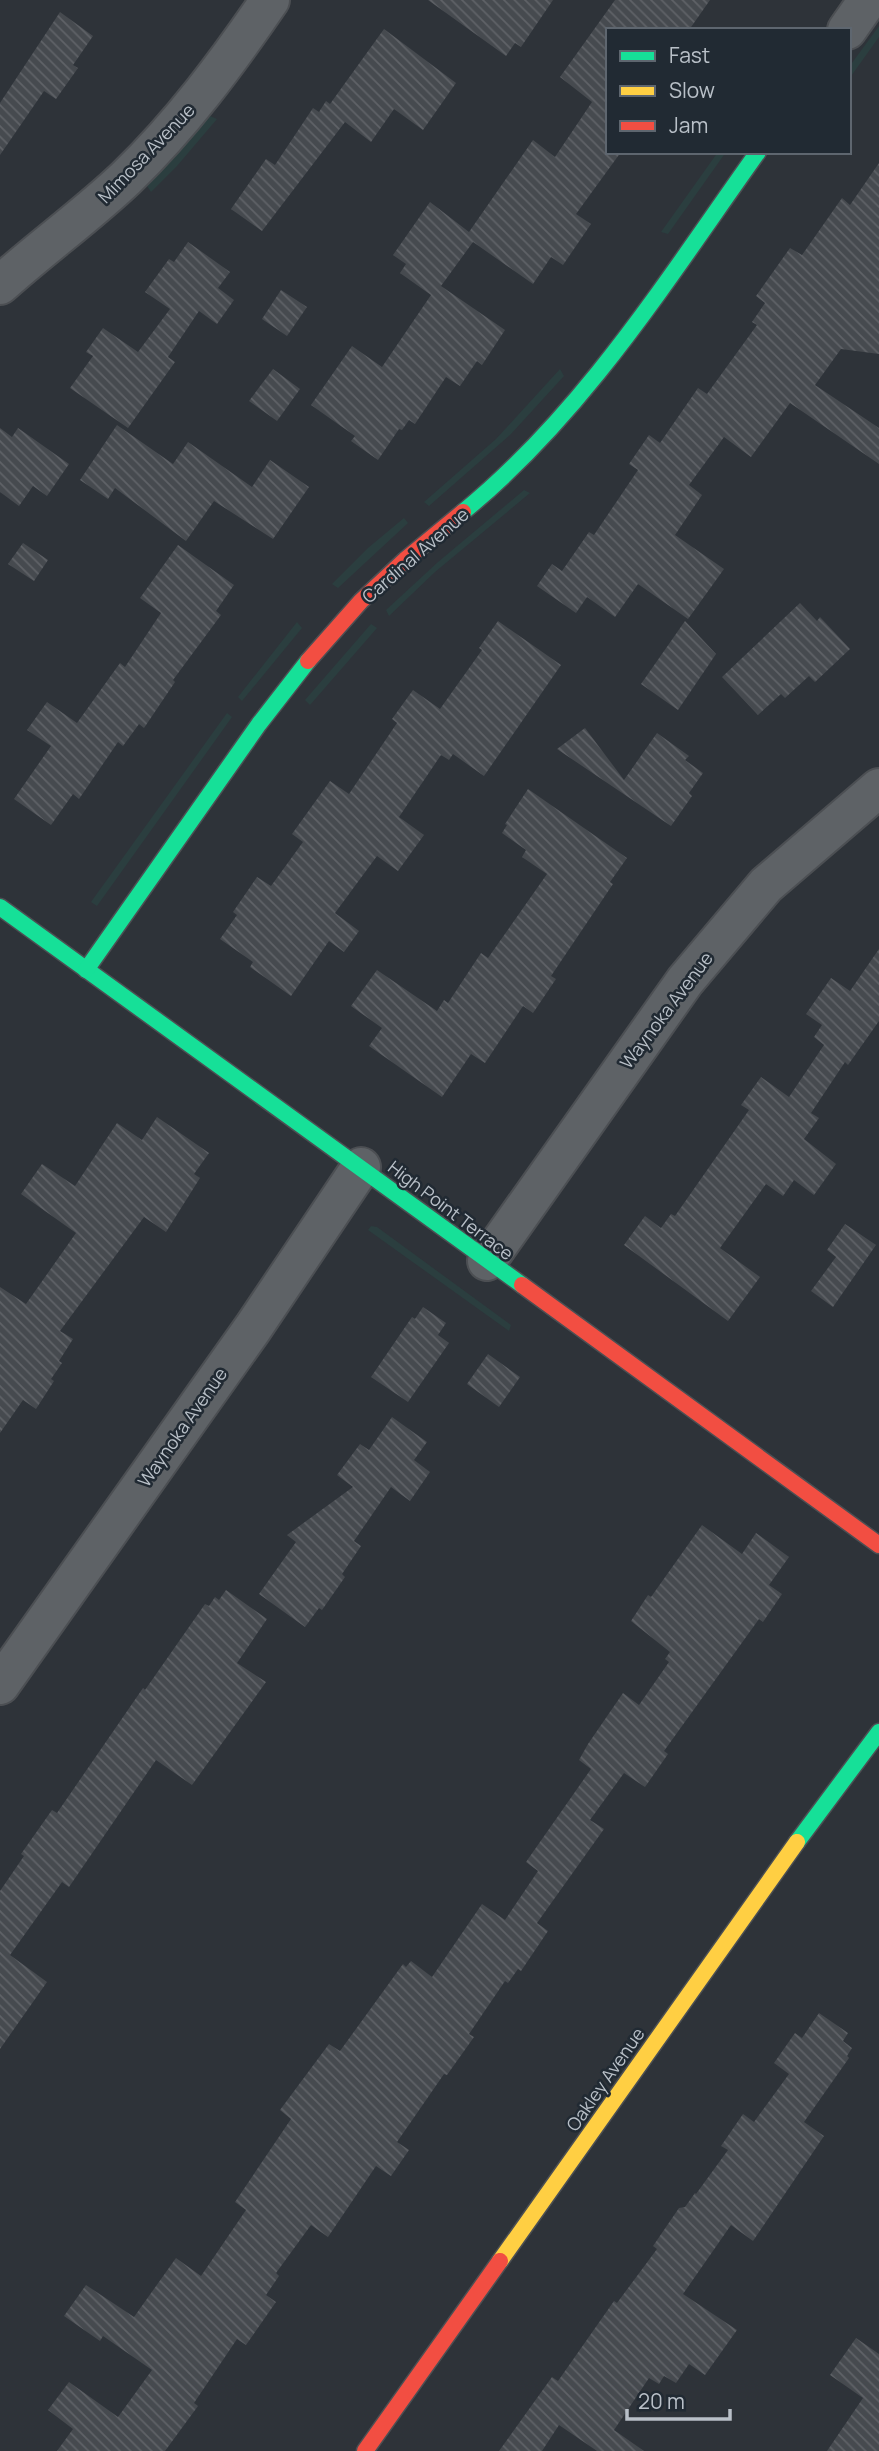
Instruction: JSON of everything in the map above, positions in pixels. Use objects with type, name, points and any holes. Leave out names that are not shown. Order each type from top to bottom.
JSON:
[{"type":"street","name":"Mimosa Avenue","points":[[0,285],[96,204],[147,156],[202,95],[270,0]]},
{"type":"street","points":[[848,28],[868,0]]},
{"type":"street","name":"Cardinal Avenue","points":[[86,970],[266,714],[303,666],[349,612],[500,482],[569,409],[613,355],[757,154]]},
{"type":"street","name":"Waynoka Avenue","points":[[486,1261],[685,981],[766,885],[879,788]]},
{"type":"street","name":"High Point Terrace","points":[[0,907],[879,1545]]},
{"type":"street","name":"Waynoka Avenue","points":[[0,1685],[253,1328],[361,1167]]},
{"type":"street","name":"Oakley Avenue","points":[[365,2451],[791,1851],[879,1732]]},
{"type":"shaded area","points":[[879,26],[879,37],[851,76],[851,64]]},
{"type":"shaded area","points":[[210,116],[217,119],[151,192],[147,186]]},
{"type":"shaded area","points":[[717,154],[725,154],[668,234],[661,232]]},
{"type":"shaded area","points":[[560,369],[564,376],[511,434],[429,506],[424,502],[496,439]]},
{"type":"shaded area","points":[[524,490],[530,493],[435,572],[389,616],[386,610]]},
{"type":"shaded area","points":[[404,518],[408,523],[338,588],[332,584],[368,548]]},
{"type":"shaded area","points":[[297,622],[302,628],[242,701],[238,697]]},
{"type":"shaded area","points":[[371,624],[377,628],[310,705],[305,700]]},
{"type":"shaded area","points":[[227,713],[232,717],[97,906],[91,902]]},
{"type":"shaded area","points":[[371,1226],[377,1227],[511,1325],[509,1331],[368,1230]]},
{"type":"building","points":[[428,0],[553,0],[521,47],[515,43],[506,56]]},
{"type":"building","points":[[615,0],[710,0],[690,28],[606,28],[606,154],[620,154],[576,214],[591,224],[563,265],[551,257],[533,284],[473,242],[441,286],[505,330],[482,365],[477,361],[460,386],[446,377],[415,424],[409,420],[402,430],[399,429],[378,460],[351,441],[355,436],[311,405],[352,346],[382,367],[431,295],[400,273],[406,264],[393,255],[430,202],[469,232],[533,140],[555,157],[592,102],[560,77]]},
{"type":"building","points":[[60,12],[93,36],[73,65],[78,68],[56,99],[44,91],[0,155],[0,103]]},
{"type":"building","points":[[384,29],[456,83],[423,130],[394,109],[371,142],[345,122],[262,231],[231,209],[266,159],[275,165],[313,108],[319,112],[326,101],[330,104]]},
{"type":"building","points":[[879,163],[879,354],[841,349],[815,385],[879,428],[879,464],[790,403],[751,457],[724,437],[689,485],[702,495],[675,535],[724,569],[688,619],[638,584],[615,617],[587,597],[576,613],[537,586],[552,564],[562,571],[589,532],[594,535],[638,470],[629,464],[649,435],[660,443],[698,388],[707,394],[757,325],[752,322],[765,303],[756,296],[790,248],[802,255],[842,198],[850,205]]},
{"type":"building","points":[[188,242],[230,272],[218,288],[234,300],[217,324],[199,311],[168,357],[175,362],[128,428],[70,388],[93,356],[86,352],[103,328],[138,352],[170,309],[145,292],[169,259],[174,262]]},
{"type":"building","points":[[281,290],[307,307],[287,336],[262,319]]},
{"type":"building","points":[[273,369],[300,389],[277,421],[249,401]]},
{"type":"building","points":[[117,425],[173,464],[188,442],[252,487],[270,460],[309,487],[273,539],[214,501],[186,541],[115,488],[108,499],[80,480]]},
{"type":"building","points":[[0,428],[12,437],[18,428],[69,464],[47,496],[33,486],[19,506],[0,492]]},
{"type":"building","points":[[23,543],[48,560],[34,581],[8,564]]},
{"type":"building","points":[[178,545],[234,585],[216,611],[221,615],[173,680],[175,682],[144,728],[139,724],[123,746],[118,742],[79,799],[73,794],[51,825],[14,799],[51,746],[27,730],[47,702],[77,723],[120,663],[125,667],[161,613],[140,598]]},
{"type":"building","points":[[800,603],[817,621],[820,617],[850,649],[815,682],[809,676],[785,698],[781,694],[758,715],[722,677]]},
{"type":"building","points":[[498,621],[561,665],[484,776],[453,754],[449,760],[441,755],[399,817],[424,835],[398,871],[377,856],[335,913],[359,931],[344,952],[329,941],[291,996],[250,967],[253,962],[220,939],[237,915],[233,912],[257,877],[271,886],[303,842],[292,834],[330,781],[349,794],[397,723],[392,719],[413,690],[440,709],[482,650],[479,648]]},
{"type":"building","points":[[685,621],[716,654],[678,710],[641,684]]},
{"type":"building","points":[[585,728],[624,780],[657,733],[689,756],[685,760],[703,773],[689,793],[692,796],[671,826],[557,749]]},
{"type":"building","points":[[528,789],[627,858],[610,882],[613,884],[551,976],[556,979],[533,1013],[523,1006],[485,1063],[471,1054],[442,1097],[369,1046],[382,1028],[351,1006],[377,970],[437,1011],[444,1000],[448,1003],[481,953],[488,958],[547,874],[522,857],[526,850],[502,833]]},
{"type":"building","points":[[879,949],[879,1021],[848,1065],[845,1062],[811,1113],[819,1118],[804,1139],[836,1164],[814,1195],[794,1180],[783,1196],[766,1184],[720,1248],[760,1277],[728,1321],[624,1245],[645,1216],[661,1228],[671,1214],[675,1216],[749,1110],[741,1105],[761,1077],[789,1097],[824,1045],[814,1037],[822,1025],[806,1014],[831,978],[850,991]]},
{"type":"building","points":[[157,1117],[209,1153],[194,1174],[200,1178],[166,1232],[144,1217],[60,1331],[73,1339],[59,1361],[62,1363],[51,1379],[54,1381],[36,1409],[23,1400],[0,1433],[0,1287],[26,1304],[76,1233],[21,1194],[42,1164],[75,1186],[117,1123],[142,1140]]},
{"type":"building","points":[[845,1224],[876,1245],[833,1307],[811,1291],[836,1257],[827,1250]]},
{"type":"building","points":[[423,1307],[446,1323],[438,1335],[449,1343],[408,1402],[371,1377],[412,1317],[415,1319]]},
{"type":"building","points":[[488,1354],[520,1377],[499,1407],[467,1384]]},
{"type":"building","points":[[392,1417],[427,1442],[414,1460],[430,1472],[410,1501],[391,1487],[354,1541],[361,1546],[342,1574],[345,1577],[322,1610],[319,1608],[305,1627],[259,1594],[296,1542],[287,1535],[353,1487],[337,1475],[360,1444],[369,1450]]},
{"type":"building","points":[[702,1525],[742,1554],[756,1533],[789,1557],[769,1585],[782,1594],[763,1622],[759,1619],[664,1751],[668,1754],[645,1787],[624,1773],[590,1820],[604,1829],[537,1923],[548,1931],[521,1971],[518,1969],[508,1983],[505,1981],[469,2034],[474,2037],[447,2075],[444,2074],[397,2142],[409,2150],[391,2176],[376,2166],[328,2237],[311,2225],[276,2273],[279,2276],[266,2295],[276,2302],[246,2345],[237,2339],[194,2403],[198,2406],[165,2451],[57,2451],[73,2429],[48,2410],[69,2382],[118,2417],[152,2370],[103,2336],[100,2341],[64,2316],[86,2285],[134,2317],[176,2258],[201,2276],[246,2210],[235,2202],[291,2119],[280,2110],[329,2044],[340,2051],[403,1964],[406,1967],[411,1961],[432,1977],[482,1904],[505,1920],[538,1871],[526,1862],[591,1769],[579,1760],[588,1744],[623,1693],[639,1705],[669,1662],[665,1659],[670,1652],[631,1621]]},
{"type":"building","points":[[226,1590],[267,1619],[237,1663],[266,1682],[192,1785],[156,1760],[69,1887],[62,1882],[10,1955],[47,1982],[0,2049],[0,1891],[24,1856],[21,1854],[52,1810],[57,1813],[205,1604],[209,1606],[215,1597],[219,1600]]},
{"type":"building","points":[[819,2013],[848,2033],[843,2041],[852,2048],[847,2056],[849,2058],[804,2122],[824,2136],[753,2241],[731,2225],[683,2294],[737,2330],[705,2375],[689,2364],[676,2383],[664,2376],[659,2384],[649,2378],[614,2430],[644,2451],[597,2451],[559,2425],[542,2451],[499,2451],[552,2377],[558,2381],[614,2301],[617,2303],[657,2249],[653,2246],[679,2208],[685,2207],[696,2194],[728,2150],[721,2146],[743,2114],[754,2122],[789,2074],[774,2063],[795,2033],[802,2038]]},
{"type":"building","points":[[856,2338],[879,2354],[879,2451],[827,2451],[863,2398],[830,2375]]},
{"type":"traffic: fast","points":[[463,512],[507,473],[586,388],[657,295],[757,154]]},
{"type":"traffic: fast","points":[[86,970],[259,724],[308,661]]},
{"type":"traffic: fast","points":[[0,907],[522,1285]]},
{"type":"traffic: fast","points":[[797,1842],[879,1732]]},
{"type":"traffic: slow","points":[[500,2261],[797,1842]]},
{"type":"traffic: jam","points":[[308,661],[361,601],[463,512]]},
{"type":"traffic: jam","points":[[522,1285],[879,1545]]},
{"type":"traffic: jam","points":[[365,2451],[500,2261]]}]
